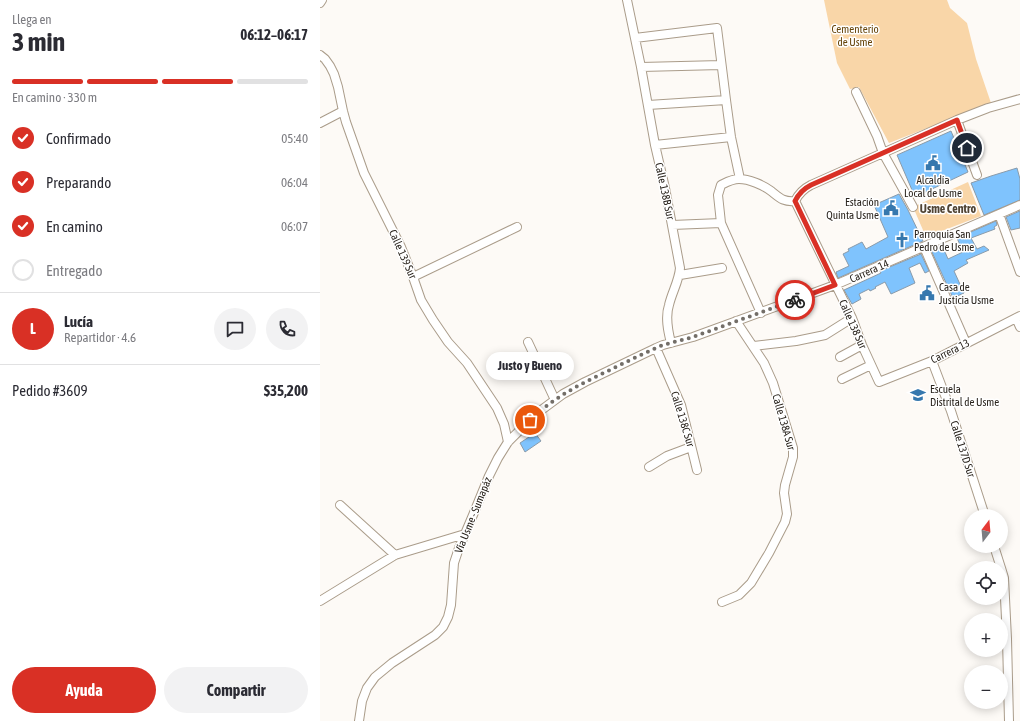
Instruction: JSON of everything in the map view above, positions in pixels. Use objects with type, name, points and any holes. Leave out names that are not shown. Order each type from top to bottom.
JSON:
[{"type":"street","name":"Calle 138B Sur","points":[[627,0],[680,268],[680,275],[668,305],[668,333],[671,342]]},
{"type":"street","points":[[635,38],[717,28],[731,137],[740,179]]},
{"type":"street","name":"Calle 139 Sur","points":[[320,55],[326,59],[334,74],[343,111],[364,173],[401,247],[414,277],[421,300],[448,342],[467,363],[497,408],[504,424],[508,442]]},
{"type":"street","points":[[641,67],[721,65]]},
{"type":"street","points":[[856,92],[877,136],[883,153],[913,207]]},
{"type":"street","points":[[761,313],[721,223],[718,195],[722,185],[731,180],[740,179],[757,183],[787,202],[795,201],[803,189],[811,185],[957,120],[988,108],[1020,99]]},
{"type":"street","points":[[648,105],[726,100]]},
{"type":"street","points":[[320,123],[343,111]]},
{"type":"street","points":[[957,120],[977,175]]},
{"type":"street","points":[[655,145],[731,137]]},
{"type":"street","name":"Calle 138 Sur","points":[[795,201],[852,318],[862,345],[879,382]]},
{"type":"street","name":"Carrera 14","points":[[508,442],[536,414],[571,389],[656,348],[671,342],[693,337],[835,285],[1020,205]]},
{"type":"street","points":[[999,214],[1020,272]]},
{"type":"street","points":[[672,225],[721,223]]},
{"type":"street","points":[[414,277],[517,227]]},
{"type":"street","points":[[924,247],[966,343]]},
{"type":"street","points":[[680,275],[722,268]]},
{"type":"street","points":[[1018,317],[1020,326]]},
{"type":"street","name":"Carrera 13","points":[[879,382],[932,360],[1018,317]]},
{"type":"street","points":[[754,346],[796,341],[825,335],[852,318]]},
{"type":"street","name":"Calle 138A Sur","points":[[722,602],[739,595],[751,583],[785,522],[787,514],[784,493],[793,457],[793,448],[773,383],[754,346],[736,321]]},
{"type":"street","points":[[528,342],[555,400]]},
{"type":"street","points":[[840,357],[862,345]]},
{"type":"street","name":"Calle 138C Sur","points":[[656,348],[681,405],[697,470]]},
{"type":"street","name":"Calle 137D Sur","points":[[932,360],[951,411],[983,509]]},
{"type":"street","points":[[842,379],[871,365]]},
{"type":"street","name":"Vía Usme - Sumapáz","points":[[359,721],[362,701],[367,688],[374,677],[392,663],[435,635],[443,627],[448,617],[451,605],[454,563],[458,548],[489,476],[508,442]]},
{"type":"street","points":[[649,467],[667,456],[691,447]]},
{"type":"street","points":[[340,505],[395,555]]},
{"type":"street","points":[[320,601],[395,555],[465,534]]},
{"type":"street","points":[[1005,605],[1009,721]]},
{"type":"green space","name":"Cementerio de Usme","points":[[824,0],[947,0],[950,8],[967,23],[976,59],[991,103],[889,143],[859,87],[850,89],[837,63]]},
{"type":"green space","points":[[968,182],[981,216],[926,237],[913,207]]},
{"type":"building","name":"Alcaldía Local de Usme","points":[[951,131],[968,172],[915,197],[897,155]]},
{"type":"building","points":[[1017,168],[1020,179],[1020,200],[984,215],[971,183]]},
{"type":"building","points":[[899,194],[923,241],[838,278],[836,272],[849,266],[843,254],[849,251],[848,249],[862,242],[866,249],[888,237],[874,205]]},
{"type":"building","points":[[1020,211],[1020,228],[1011,230],[1006,217]]},
{"type":"building","points":[[996,221],[997,225],[994,227],[995,229],[971,238],[977,249],[984,246],[989,250],[966,260],[968,263],[954,271],[964,293],[953,298],[931,250],[942,245],[948,259],[963,252],[957,238]]},
{"type":"building","points":[[921,254],[929,271],[925,273],[920,263],[909,268],[915,283],[891,294],[885,282],[870,291],[869,289],[859,294],[861,299],[852,304],[844,290],[881,273],[880,271]]},
{"type":"building","points":[[535,433],[541,441],[525,452],[520,443]]},
{"type":"way so far","points":[[530,420],[545,407],[571,389],[656,348],[671,342],[693,337],[795,300]]},
{"type":"place","name":"Alcaldía Local de Usme","points":[[933,163]]},
{"type":"place","name":"Estación Quinta Usme","points":[[891,208]]},
{"type":"place","name":"Parroquia San Pedro de Usme","points":[[902,240]]},
{"type":"place","name":"Casa de Justicia Usme","points":[[927,293]]},
{"type":"place","name":"Escuela Distrital de Usme","points":[[918,395]]},
{"type":"place","name":"Justo y Bueno","points":[[530,420]]},
{"type":"district","name":"Usme Centro","points":[[948,209]]},
{"type":"route","points":[[795,300],[835,285],[795,201],[803,189],[957,120],[967,148]]}]
